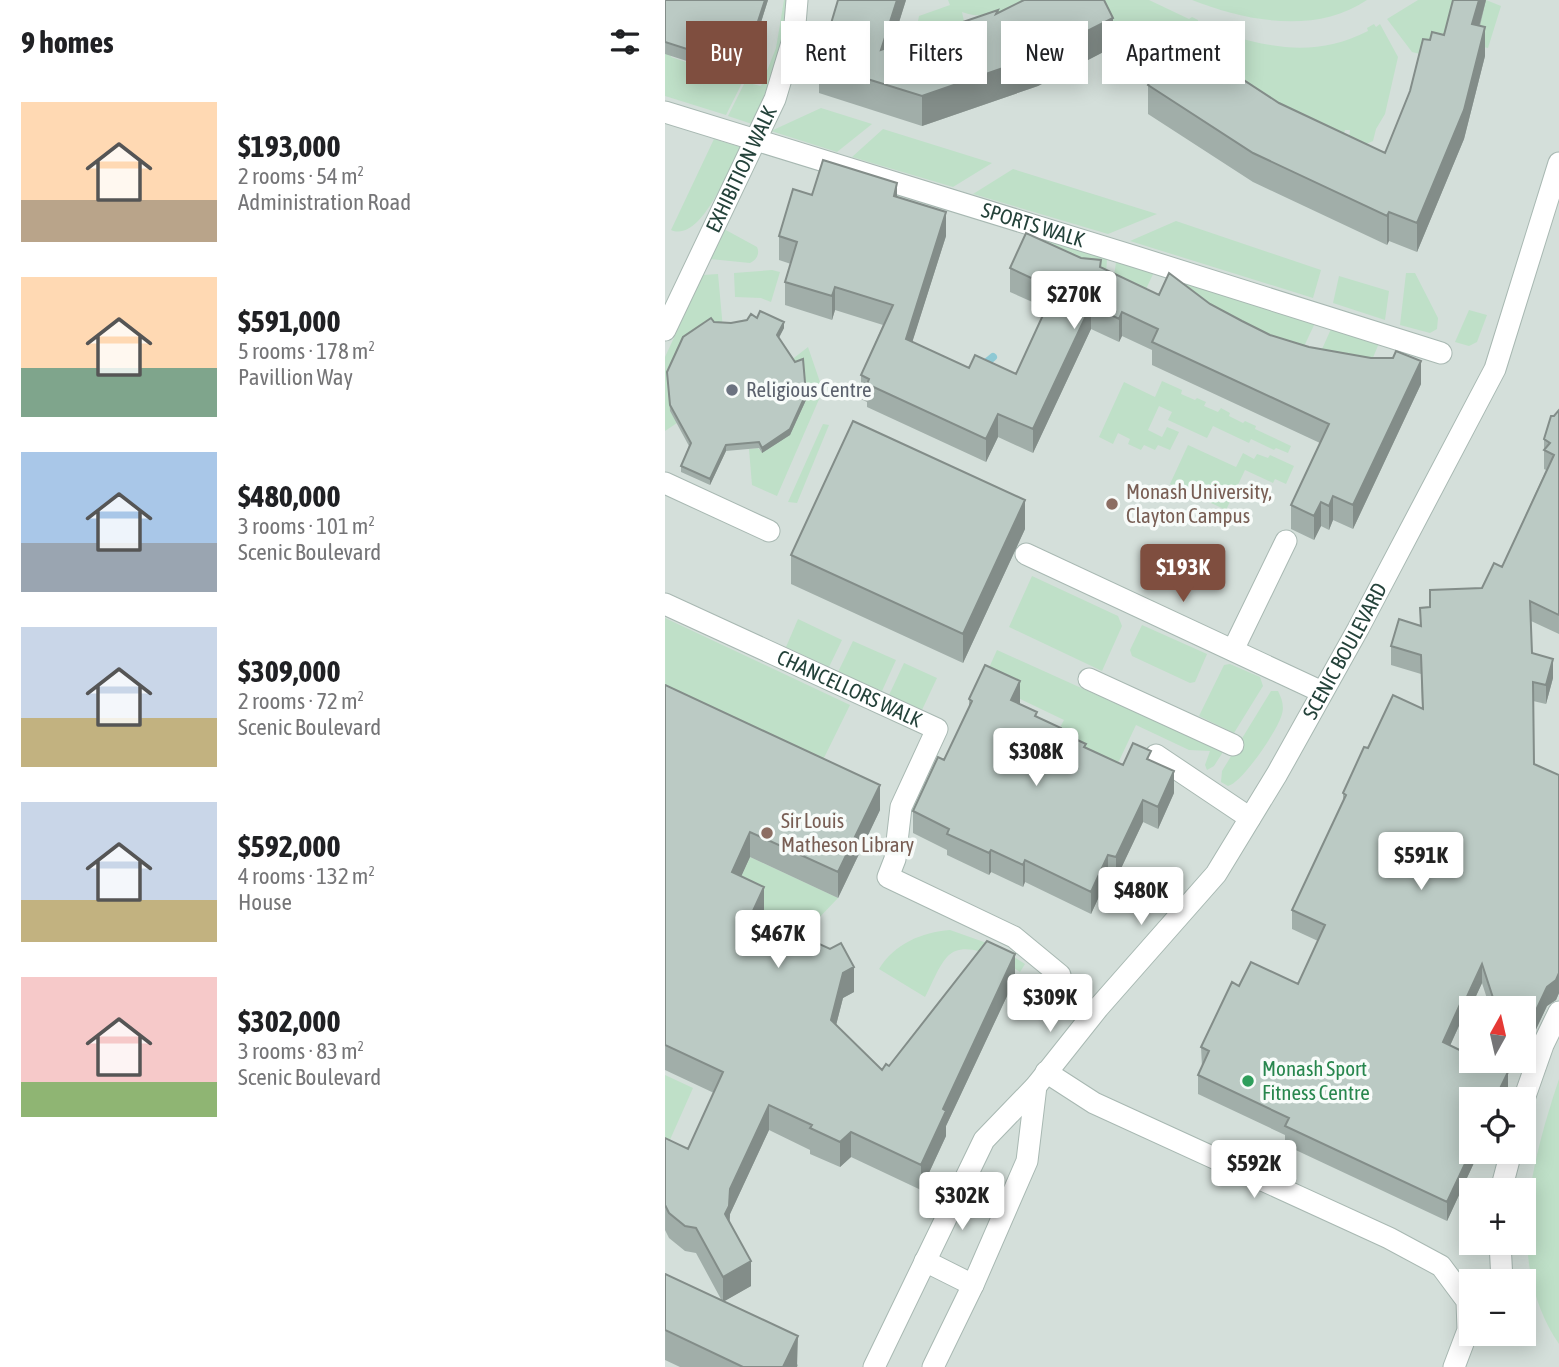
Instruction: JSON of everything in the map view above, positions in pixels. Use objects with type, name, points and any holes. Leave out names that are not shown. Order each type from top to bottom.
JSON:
[{"type":"street","name":"EXHIBITION WALK","points":[[665,330],[775,99],[794,36],[797,0]]},
{"type":"street","name":"SPORTS WALK","points":[[665,112],[1441,353]]},
{"type":"street","name":"SCENIC BOULEVARD","points":[[874,1367],[984,1140],[1041,1079],[1098,1008],[1216,874],[1358,629],[1495,369],[1559,163]]},
{"type":"street","points":[[665,483],[769,531]]},
{"type":"street","points":[[1233,650],[1286,541]]},
{"type":"street","points":[[1026,554],[1322,692]]},
{"type":"street","name":"CHANCELLORS WALK","points":[[665,604],[937,729],[901,807],[895,859],[888,877],[1014,937],[1060,975]]},
{"type":"street","points":[[1089,679],[1233,745]]},
{"type":"street","points":[[1156,755],[1250,818]]},
{"type":"street","points":[[1528,1087],[1543,1045],[1559,1012]]},
{"type":"street","points":[[933,1367],[974,1285],[1027,1161],[1041,1079],[1426,1256],[1441,1266],[1459,1290]]},
{"type":"street","points":[[925,1261],[974,1285]]},
{"type":"street","points":[[1454,1367],[1463,1346]]},
{"type":"shaded area","name":"Monash University, Clayton Campus","points":[[665,0],[1559,0],[1559,1367],[665,1367]]},
{"type":"green space","points":[[784,0],[790,0],[786,21],[781,21],[781,44],[771,79],[752,124],[728,116],[744,84],[767,84],[767,71],[776,48]]},
{"type":"green space","points":[[948,0],[1032,0],[1015,9],[989,16],[962,12],[964,21],[918,21],[919,16],[950,5]]},
{"type":"green space","points":[[1084,0],[1149,0],[1198,21],[1102,21],[1102,24],[1097,14]]},
{"type":"green space","points":[[1192,0],[1367,0],[1347,11],[1325,18],[1280,21],[1235,14]]},
{"type":"green space","points":[[1418,0],[1486,0],[1501,6],[1488,48],[1455,41],[1449,61],[1412,52],[1387,19]]},
{"type":"green space","points":[[1380,24],[1398,57],[1385,114],[1376,129],[1373,141],[1366,144],[1349,138],[1350,130],[1345,130],[1343,136],[1289,115],[1242,84],[1245,84],[1245,39],[1282,47],[1316,47],[1351,39],[1368,31],[1367,28]]},
{"type":"green space","points":[[665,38],[675,42],[671,57],[686,62],[686,84],[742,84],[726,115],[665,96]]},
{"type":"green space","points":[[821,108],[872,124],[837,152],[771,131]]},
{"type":"green space","points":[[883,129],[992,163],[953,187],[852,157]]},
{"type":"green space","points":[[714,139],[740,147],[713,202],[703,215],[693,226],[682,231],[671,230]]},
{"type":"green space","points":[[1013,169],[1157,214],[1108,234],[973,194]]},
{"type":"green space","points":[[1176,221],[1321,270],[1313,298],[1130,241]]},
{"type":"green space","points":[[724,229],[757,247],[758,254],[754,260],[750,263],[710,259]]},
{"type":"green space","points":[[1028,234],[1107,259],[1106,274]]},
{"type":"green space","points":[[1116,262],[1154,272],[1139,304],[1113,284]]},
{"type":"green space","points":[[772,270],[780,272],[771,302],[761,298],[735,297],[734,273]]},
{"type":"green space","points":[[1406,273],[1415,273],[1438,318],[1437,329],[1430,333],[1400,325]]},
{"type":"green space","points":[[718,274],[723,329],[670,411],[677,423],[665,431],[665,357],[703,275]]},
{"type":"green space","points":[[1339,276],[1389,291],[1385,320],[1333,303]]},
{"type":"green space","points":[[1178,280],[1315,323],[1300,355],[1246,336]]},
{"type":"green space","points":[[1469,310],[1487,315],[1477,342],[1469,346],[1455,342]]},
{"type":"green space","points":[[1331,329],[1379,343],[1370,365],[1318,358]]},
{"type":"green space","points":[[808,347],[821,385],[820,397],[777,496],[752,485],[749,449],[758,448],[762,452],[790,361]]},
{"type":"green space","points":[[1162,381],[1182,390],[1181,394],[1206,402],[1204,406],[1218,412],[1221,408],[1230,413],[1229,416],[1256,426],[1255,429],[1291,446],[1288,453],[1276,448],[1274,450],[1251,439],[1249,443],[1213,426],[1207,438],[1168,420],[1172,412],[1159,406],[1148,430],[1162,437],[1167,427],[1179,432],[1170,450],[1158,445],[1155,450],[1144,445],[1141,450],[1128,444],[1130,439],[1118,433],[1113,444],[1099,437],[1124,382],[1155,397]]},
{"type":"green space","points":[[823,424],[829,425],[797,503],[788,502]]},
{"type":"green space","points":[[1188,445],[1236,467],[1243,453],[1254,459],[1257,454],[1268,458],[1270,455],[1294,466],[1286,484],[1275,479],[1273,483],[1245,470],[1226,510],[1170,484]]},
{"type":"green space","points":[[1032,576],[1118,616],[1122,626],[1102,671],[1009,627]]},
{"type":"green space","points":[[665,618],[850,705],[820,766],[665,692]]},
{"type":"green space","points":[[798,619],[842,640],[829,667],[786,647]]},
{"type":"green space","points":[[1142,625],[1207,654],[1195,682],[1190,683],[1132,656],[1130,650]]},
{"type":"green space","points":[[853,641],[896,660],[882,691],[838,672]]},
{"type":"green space","points":[[997,650],[1223,752],[1214,766],[1207,770],[1205,765],[1210,751],[1189,750],[1136,725],[1111,778],[1056,735],[1064,720],[983,681]]},
{"type":"green space","points":[[904,663],[937,678],[922,710],[889,695]]},
{"type":"green space","points":[[1230,664],[1260,677],[1263,686],[1234,733],[1199,716],[1224,665]]},
{"type":"green space","points":[[1271,691],[1278,691],[1283,703],[1278,724],[1250,767],[1228,786],[1221,782],[1222,771]]},
{"type":"green space","points":[[750,857],[838,898],[813,924],[781,918],[752,907],[732,897]]},
{"type":"green space","points":[[950,930],[998,947],[1025,964],[1020,972],[984,953],[964,949],[955,951],[941,966],[925,997],[879,969],[892,953],[910,941],[929,933]]},
{"type":"green space","points":[[665,1075],[693,1088],[665,1151]]},
{"type":"green space","points":[[1559,1079],[1559,1344],[1542,1313],[1536,1293],[1536,1269],[1530,1269],[1528,1255],[1536,1255],[1536,1178],[1532,1178]]},
{"type":"building","points":[[665,0],[765,0],[758,21],[686,21],[686,49],[665,42]]},
{"type":"building","points":[[838,0],[897,0],[890,21],[884,21],[881,50],[884,49],[884,84],[957,84],[922,96],[870,80],[870,21],[832,21]]},
{"type":"building","points":[[1024,0],[1104,0],[1113,18],[1102,21],[1102,24],[1088,31],[1088,21],[1001,21],[1001,69],[987,74],[987,21],[966,21],[998,10],[996,14]]},
{"type":"building","points":[[1453,0],[1479,0],[1472,24],[1485,27],[1464,110],[1417,223],[1389,212],[1387,216],[1253,153],[1148,85],[1245,84],[1245,81],[1279,103],[1385,153],[1410,91],[1423,39],[1430,40],[1432,32],[1444,35]]},
{"type":"building","points":[[823,160],[897,183],[894,196],[946,212],[906,339],[969,368],[975,355],[1016,374],[1055,289],[1010,268],[1026,233],[1081,258],[1101,260],[1100,267],[1159,295],[1169,273],[1210,304],[1270,335],[1309,347],[1371,358],[1393,358],[1396,351],[1421,361],[1353,505],[1333,496],[1329,506],[1321,502],[1314,516],[1291,505],[1329,424],[1152,342],[1158,329],[1122,312],[1119,319],[1091,305],[1033,429],[998,414],[986,439],[867,384],[869,379],[861,375],[893,305],[835,287],[832,296],[785,282],[797,242],[779,236],[793,189],[812,195]]},
{"type":"building","name":"Religious Centre","points":[[760,311],[784,322],[777,335],[795,362],[803,359],[806,394],[790,429],[762,448],[759,442],[726,445],[710,479],[681,466],[691,443],[670,405],[667,372],[683,337],[711,318],[714,322],[731,323],[747,320],[751,314],[757,318]]},
{"type":"building","points":[[1559,410],[1559,615],[1530,601],[1532,653],[1553,659],[1546,685],[1533,682],[1534,764],[1559,775],[1559,973],[1556,980],[1547,987],[1537,1008],[1537,996],[1492,996],[1482,964],[1467,996],[1459,996],[1459,1007],[1443,1042],[1459,1050],[1459,1073],[1508,1073],[1501,1087],[1459,1087],[1459,1164],[1465,1164],[1447,1202],[1285,1126],[1289,1118],[1198,1075],[1209,1051],[1201,1047],[1232,982],[1239,986],[1251,962],[1298,984],[1325,925],[1292,910],[1346,795],[1343,793],[1364,747],[1368,748],[1393,695],[1423,709],[1421,655],[1391,646],[1399,619],[1421,626],[1420,608],[1430,607],[1430,590],[1482,588],[1494,563],[1502,567],[1554,455],[1544,450],[1550,443],[1544,439],[1551,416]]},
{"type":"building","points":[[853,421],[1025,500],[963,634],[791,555]]},
{"type":"building","points":[[985,665],[1020,681],[1011,700],[1037,712],[1035,716],[1061,728],[1060,732],[1086,744],[1084,747],[1123,765],[1133,743],[1151,751],[1147,759],[1174,771],[1158,807],[1143,800],[1116,857],[1108,855],[1091,892],[1025,860],[1023,865],[947,834],[949,829],[913,811],[938,757],[944,760],[972,701],[969,699]]},
{"type":"building","points":[[665,685],[880,785],[838,872],[750,832],[732,872],[764,887],[752,913],[830,949],[841,943],[854,967],[843,973],[831,1020],[882,1070],[886,1064],[889,1066],[987,941],[1015,954],[943,1109],[946,1111],[921,1165],[851,1132],[840,1142],[810,1128],[812,1125],[769,1105],[730,1189],[729,1206],[725,1214],[751,1261],[723,1277],[696,1228],[685,1226],[669,1213],[665,1205],[665,1138],[688,1149],[723,1072],[665,1045]]},
{"type":"building","points":[[665,1274],[798,1336],[783,1367],[743,1367],[665,1330]]},
{"type":"waterway","points":[[981,367],[993,357]]},
{"type":"place","name":"Religious Centre","points":[[732,390]]},
{"type":"place","name":"Monash University, Clayton Campus","points":[[1112,504]]},
{"type":"place","name":"Sir Louis Matheson Library","points":[[767,833]]},
{"type":"place","name":"Monash Sport Fitness Centre","points":[[1248,1081]]}]
